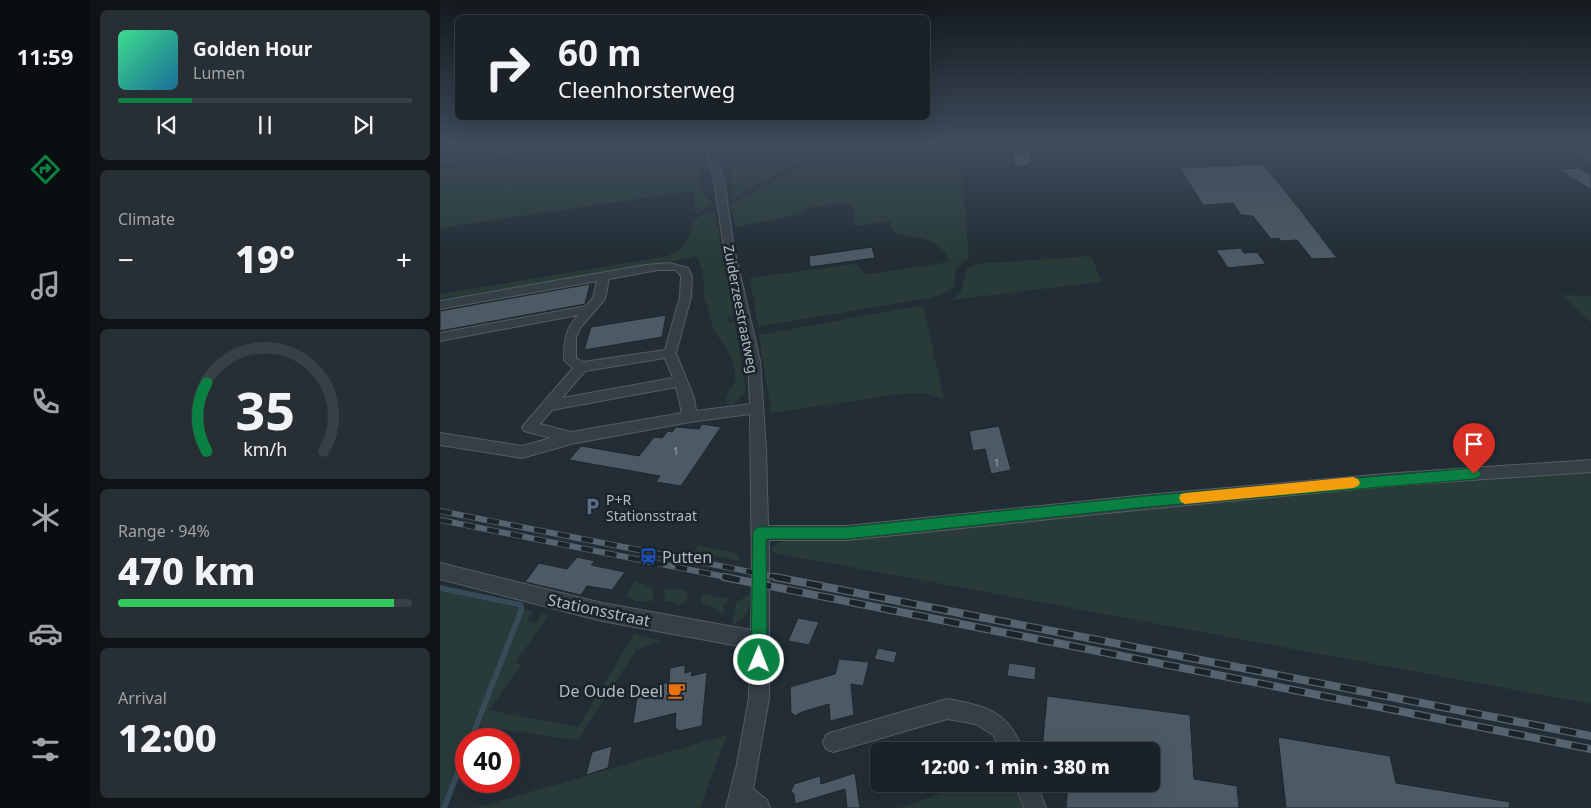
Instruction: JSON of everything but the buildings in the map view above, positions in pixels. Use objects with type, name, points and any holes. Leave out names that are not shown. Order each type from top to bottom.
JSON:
[{"type":"street","name":"Zuiderzeestraatweg","points":[[710,180],[710,186],[718,196],[722,206],[737,288],[754,361],[758,408],[760,533]]},
{"type":"street","points":[[440,305],[665,266],[676,266],[686,271],[688,277],[685,299],[670,353],[687,398],[690,417]]},
{"type":"street","points":[[582,367],[570,360],[570,337],[575,326],[599,299],[604,277]]},
{"type":"street","points":[[440,337],[592,309]]},
{"type":"street","points":[[571,438],[529,426],[582,367],[670,353]]},
{"type":"street","points":[[547,406],[680,381]]},
{"type":"street","points":[[440,439],[522,452],[571,438],[690,417],[758,408]]},
{"type":"street","points":[[758,808],[739,801],[759,698],[760,533],[847,533],[1146,502],[1397,479],[1591,466]]},
{"type":"street","name":"Stationsstraat","points":[[440,571],[602,612],[760,641]]},
{"type":"street","points":[[833,742],[947,709],[972,713],[986,719],[1000,728],[1008,742]]},
{"type":"street","points":[[1029,792],[1035,808]]},
{"type":"green space","points":[[440,180],[700,180],[702,191],[713,205],[695,214],[693,191],[440,228]]},
{"type":"green space","points":[[732,180],[767,180],[729,201],[734,192]]},
{"type":"green space","points":[[776,180],[962,180],[969,258],[956,268],[954,287],[943,294],[930,298],[758,327],[750,278],[852,264],[859,266],[863,273],[870,274],[949,262],[945,253],[934,243],[895,233],[890,226],[891,221],[855,226],[853,208],[848,204],[811,207],[806,209],[803,214],[736,227],[730,205]]},
{"type":"green space","points":[[708,212],[715,213],[734,316],[727,318],[728,323],[735,321],[745,388],[745,393],[732,405],[727,404],[726,398],[736,381],[732,358],[713,329],[704,295],[703,272],[696,256],[676,261],[440,299],[440,294],[663,257],[674,253],[684,246],[696,220]]},
{"type":"green space","points":[[1091,256],[1102,282],[949,300],[960,292],[967,269],[976,264]]},
{"type":"green space","points":[[1562,295],[1591,296],[1591,322]]},
{"type":"green space","points":[[923,305],[944,399],[922,393],[908,393],[771,413],[759,335]]},
{"type":"green space","points":[[1591,470],[1591,704],[774,553],[771,549],[777,543],[785,540],[1154,509],[1248,497]]},
{"type":"green space","points":[[698,545],[739,554],[739,561],[694,552]]},
{"type":"green space","points":[[635,581],[653,588],[653,601],[634,601],[626,595]]},
{"type":"green space","points":[[664,589],[681,589],[688,592],[686,602],[678,606],[672,602],[665,601]]},
{"type":"green space","points":[[440,590],[520,608],[474,728],[455,728],[455,779],[444,808],[440,808]]},
{"type":"green space","points":[[701,594],[730,599],[722,606],[726,611],[721,614],[715,608],[701,604]]},
{"type":"green space","points":[[750,595],[746,614],[741,620],[732,625],[736,602]]},
{"type":"green space","points":[[521,609],[533,611],[527,621],[536,623],[542,614],[549,615],[515,663],[522,664],[489,710],[578,727],[634,634],[661,641],[636,650],[578,740],[520,732],[520,728],[476,726]]},
{"type":"green space","points":[[727,735],[700,808],[475,808]]},
{"type":"green space","points":[[945,792],[1017,792],[1022,808],[899,808]]},
{"type":"waterway","points":[[440,588],[521,605],[521,611],[475,728]]},
{"type":"waterway","points":[[444,808],[455,780]]},
{"type":"railway","points":[[440,511],[782,578]]},
{"type":"railway","points":[[440,520],[731,578]]},
{"type":"railway","points":[[724,577],[1591,749]]},
{"type":"railway","points":[[775,577],[1591,736]]},
{"type":"slow traffic","points":[[1185,498],[1353,483]]},
{"type":"place","name":"P+R Stationsstraat","points":[[592,507]]},
{"type":"place","name":"Putten","points":[[648,557]]},
{"type":"place","name":"De Oude Deel","points":[[677,691]]},
{"type":"route","points":[[759,660],[760,533],[847,533],[1146,502],[1397,479],[1474,474]]}]
